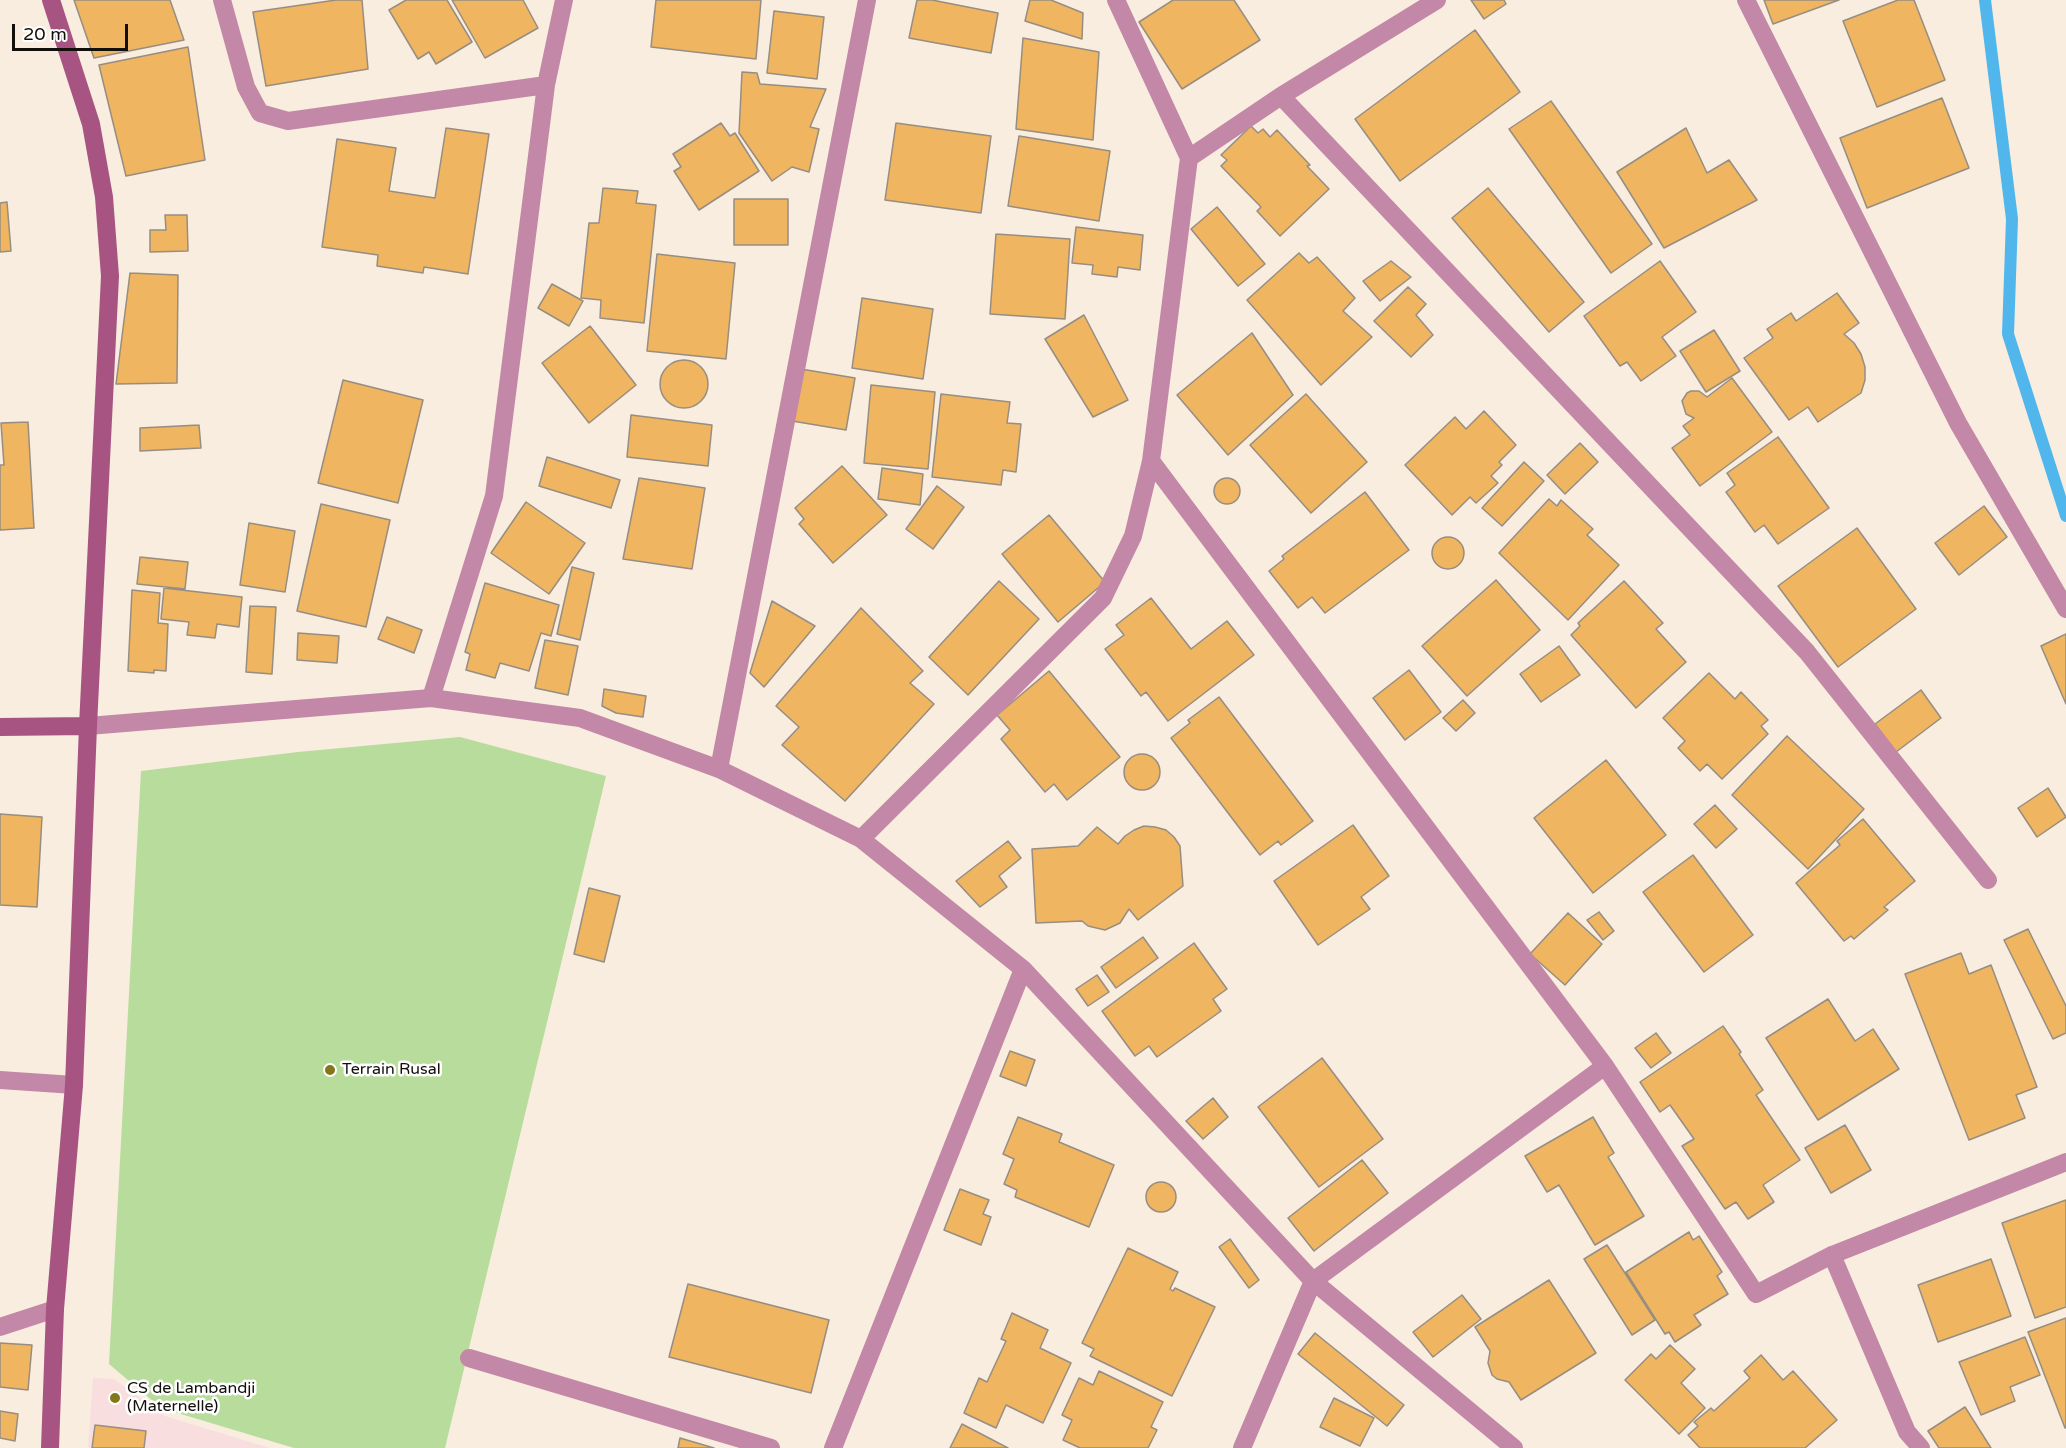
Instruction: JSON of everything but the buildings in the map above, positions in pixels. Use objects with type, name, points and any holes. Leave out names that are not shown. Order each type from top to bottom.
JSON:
[{"type":"street","points":[[50,1448],[55,1309],[74,1085],[88,726],[110,276],[104,197],[91,124],[51,0]]},
{"type":"street","points":[[222,0],[246,87],[260,113],[288,121],[546,85]]},
{"type":"street","points":[[431,698],[494,496],[546,85],[564,0]]},
{"type":"street","points":[[719,769],[867,0]]},
{"type":"street","points":[[861,839],[1103,598],[1133,536],[1151,461],[1189,158],[1116,0]]},
{"type":"street","points":[[1189,158],[1281,96],[1437,0]]},
{"type":"street","points":[[1746,0],[1958,423],[2066,609]]},
{"type":"street","points":[[1281,96],[1807,652],[1988,880]]},
{"type":"street","points":[[1151,461],[1605,1066],[1756,1294],[1832,1256],[2066,1162]]},
{"type":"street","points":[[0,727],[88,726],[431,698],[580,718],[719,769],[861,839],[1023,969],[1312,1281],[1514,1448]]},
{"type":"street","points":[[833,1448],[1023,969]]},
{"type":"street","points":[[1242,1448],[1312,1281],[1605,1066]]},
{"type":"street","points":[[0,1080],[74,1085]]},
{"type":"street","points":[[1832,1256],[1907,1432],[1921,1448]]},
{"type":"street","points":[[0,1327],[55,1309]]},
{"type":"street","points":[[469,1358],[771,1448]]},
{"type":"shaded area","name":"CS de Lambandji (Maternelle)","points":[[93,1378],[114,1379],[165,1416],[270,1448],[88,1448]]},
{"type":"green space","name":"Terrain Rusal","points":[[460,737],[606,776],[445,1448],[294,1448],[161,1408],[109,1364],[141,771],[298,752]]},
{"type":"waterway","points":[[1985,0],[2012,219],[2008,334],[2066,516]]},
{"type":"place","name":"Terrain Rusal","points":[[330,1070]]},
{"type":"place","name":"CS de Lambandji (Maternelle)","points":[[115,1398]]}]
